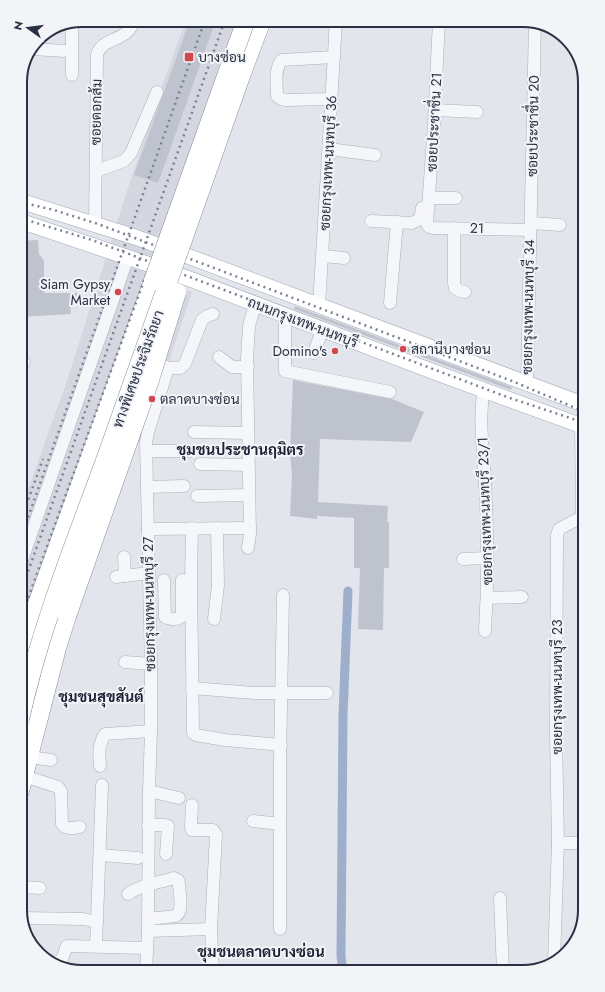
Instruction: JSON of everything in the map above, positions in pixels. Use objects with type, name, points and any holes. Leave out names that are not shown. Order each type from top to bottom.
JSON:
[{"type":"highway","name":"ทางพิเศษประจิมรัถยา","points":[[27,635],[243,27]]},
{"type":"highway","name":"ทางพิเศษประจิมรัถยา","points":[[27,688],[50,612],[166,292],[259,27]]},
{"type":"highway","points":[[27,765],[57,648],[67,616],[149,383],[180,283],[223,162],[242,73]]},
{"type":"main road","name":"ถนนกรุงเทพ-นนทบุรี","points":[[27,203],[95,224],[182,254],[578,402]]},
{"type":"main road","name":"ถนนกรุงเทพ-นนทบุรี","points":[[27,223],[174,273],[255,305],[578,424]]},
{"type":"main road","points":[[27,670],[141,352],[182,254]]},
{"type":"main road","points":[[371,348],[379,329]]},
{"type":"street","name":"ซอยดอกส้ม","points":[[95,224],[98,49],[128,32],[132,27]]},
{"type":"street","points":[[182,254],[208,191],[265,27]]},
{"type":"street","name":"ซอยกรุงเทพ-นนทบุรี 36","points":[[319,306],[336,27]]},
{"type":"street","name":"ซอยประชาชื่น 21","points":[[427,224],[426,201],[435,110],[440,27]]},
{"type":"street","points":[[72,28],[72,75]]},
{"type":"street","name":"ซอยประชาชื่น 20","points":[[530,226],[535,28]]},
{"type":"street","points":[[37,49],[64,51]]},
{"type":"street","points":[[332,99],[280,99],[277,96],[277,71],[278,63],[282,60],[334,57]]},
{"type":"street","points":[[96,172],[124,161],[132,153],[157,92]]},
{"type":"street","points":[[435,110],[478,112]]},
{"type":"street","points":[[329,149],[375,156]]},
{"type":"street","points":[[370,221],[412,223],[420,219],[426,201],[456,198]]},
{"type":"street","points":[[390,303],[397,222]]},
{"type":"street","name":"21","points":[[427,224],[432,228],[560,225]]},
{"type":"street","name":"ซอยกรุงเทพ-นนทบุรี 34","points":[[527,384],[530,226]]},
{"type":"street","points":[[454,228],[454,283],[455,288],[465,292]]},
{"type":"street","points":[[323,256],[344,258]]},
{"type":"street","points":[[27,546],[128,257]]},
{"type":"street","points":[[248,548],[250,528],[248,465],[249,326],[255,305]]},
{"type":"street","points":[[141,352],[168,368],[180,368],[185,364],[202,320],[213,314]]},
{"type":"street","points":[[285,316],[285,371],[390,392]]},
{"type":"street","points":[[314,353],[322,330]]},
{"type":"street","points":[[219,357],[232,367],[248,367]]},
{"type":"street","name":"ซอยกรุงเทพ-นนทบุรี 27","points":[[146,965],[151,731],[147,451],[148,432],[168,368]]},
{"type":"street","name":"ซอยกรุงเทพ-นนทบุรี 23/1","points":[[484,390],[482,418],[486,492],[487,558],[485,631]]},
{"type":"street","points":[[194,432],[248,433]]},
{"type":"street","points":[[147,451],[190,451]]},
{"type":"street","points":[[200,464],[248,465]]},
{"type":"street","points":[[147,487],[184,486]]},
{"type":"street","points":[[197,496],[249,495]]},
{"type":"street","name":"ซอยกรุงเทพ-นนทบุรี 23","points":[[554,956],[558,843],[556,733],[558,535],[560,529],[578,520]]},
{"type":"street","points":[[164,580],[165,617],[168,619],[174,619],[182,616],[192,528]]},
{"type":"street","points":[[214,619],[218,585],[217,528]]},
{"type":"street","points":[[148,529],[250,528]]},
{"type":"street","points":[[124,557],[120,576],[149,576],[164,580],[187,580]]},
{"type":"street","points":[[462,558],[487,558]]},
{"type":"street","points":[[187,580],[192,688],[192,729],[194,734],[225,740],[281,745]]},
{"type":"street","points":[[280,929],[283,594]]},
{"type":"street","points":[[487,598],[522,597]]},
{"type":"street","points":[[125,662],[151,664]]},
{"type":"street","points":[[192,688],[281,693],[327,693]]},
{"type":"street","points":[[100,766],[100,741],[105,734],[151,731]]},
{"type":"street","points":[[29,757],[51,760]]},
{"type":"street","points":[[27,784],[58,787],[61,791],[62,824],[64,827],[68,828],[80,828]]},
{"type":"street","points":[[96,946],[102,785]]},
{"type":"street","points":[[149,790],[179,798]]},
{"type":"street","points":[[192,805],[192,830],[213,830],[216,834],[211,929],[213,965]]},
{"type":"street","points":[[253,822],[280,824]]},
{"type":"street","points":[[148,825],[168,826],[166,854]]},
{"type":"street","points":[[558,843],[578,843]]},
{"type":"street","points":[[100,856],[138,858]]},
{"type":"street","points":[[128,894],[139,887],[174,878],[178,880],[181,910],[179,914],[148,925]]},
{"type":"street","points":[[27,887],[40,888]]},
{"type":"street","points":[[500,898],[503,965]]},
{"type":"street","points":[[28,918],[83,919],[97,922]]},
{"type":"street","points":[[148,925],[211,929]]},
{"type":"street","points":[[61,961],[68,946],[147,948]]},
{"type":"shaded area","points":[[183,27],[240,27],[27,621],[27,492],[68,378],[127,191]]},
{"type":"shaded area","name":"ตลาดบางซ่อน","points":[[183,288],[192,292],[142,442],[134,439]]},
{"type":"green space","points":[[359,964],[381,965],[359,965]]},
{"type":"building","points":[[187,27],[214,27],[158,183],[134,175]]},
{"type":"building","points":[[38,240],[39,254],[44,261],[44,293],[77,293],[76,303],[70,303],[71,314],[27,317],[27,241]]},
{"type":"building","points":[[295,306],[512,387],[511,390],[294,309]]},
{"type":"building","points":[[293,380],[392,399],[424,412],[411,442],[320,439],[318,502],[388,506],[387,522],[389,522],[389,568],[384,568],[383,630],[358,629],[360,568],[354,568],[354,518],[317,516],[317,519],[290,516],[292,475],[290,453]]},
{"type":"waterway","points":[[342,965],[343,715],[348,591]]},
{"type":"railway","points":[[27,520],[203,27]]},
{"type":"railway","points":[[27,574],[222,27]]},
{"type":"railway","points":[[27,601],[235,27]]},
{"type":"railway","points":[[27,204],[54,210],[98,224],[512,381],[578,409]]},
{"type":"railway","points":[[27,220],[92,240],[507,397],[578,421]]},
{"type":"railway","points":[[27,503],[43,459]]},
{"type":"place","name":"บางซ่อน","points":[[189,57]]},
{"type":"place","name":"Siam Gypsy Market","points":[[118,292]]},
{"type":"place","name":"สถานีบางซ่อน","points":[[403,349]]},
{"type":"place","name":"Domino's","points":[[335,351]]},
{"type":"place","name":"ตลาดบางซ่อน","points":[[152,399]]},
{"type":"district","name":"ชุมชนประชานฤมิตร","points":[[240,450]]},
{"type":"district","name":"ชุมชนสุขสันต์","points":[[101,697]]},
{"type":"district","name":"ชุมชนตลาดบางซ่อน","points":[[261,952]]}]
